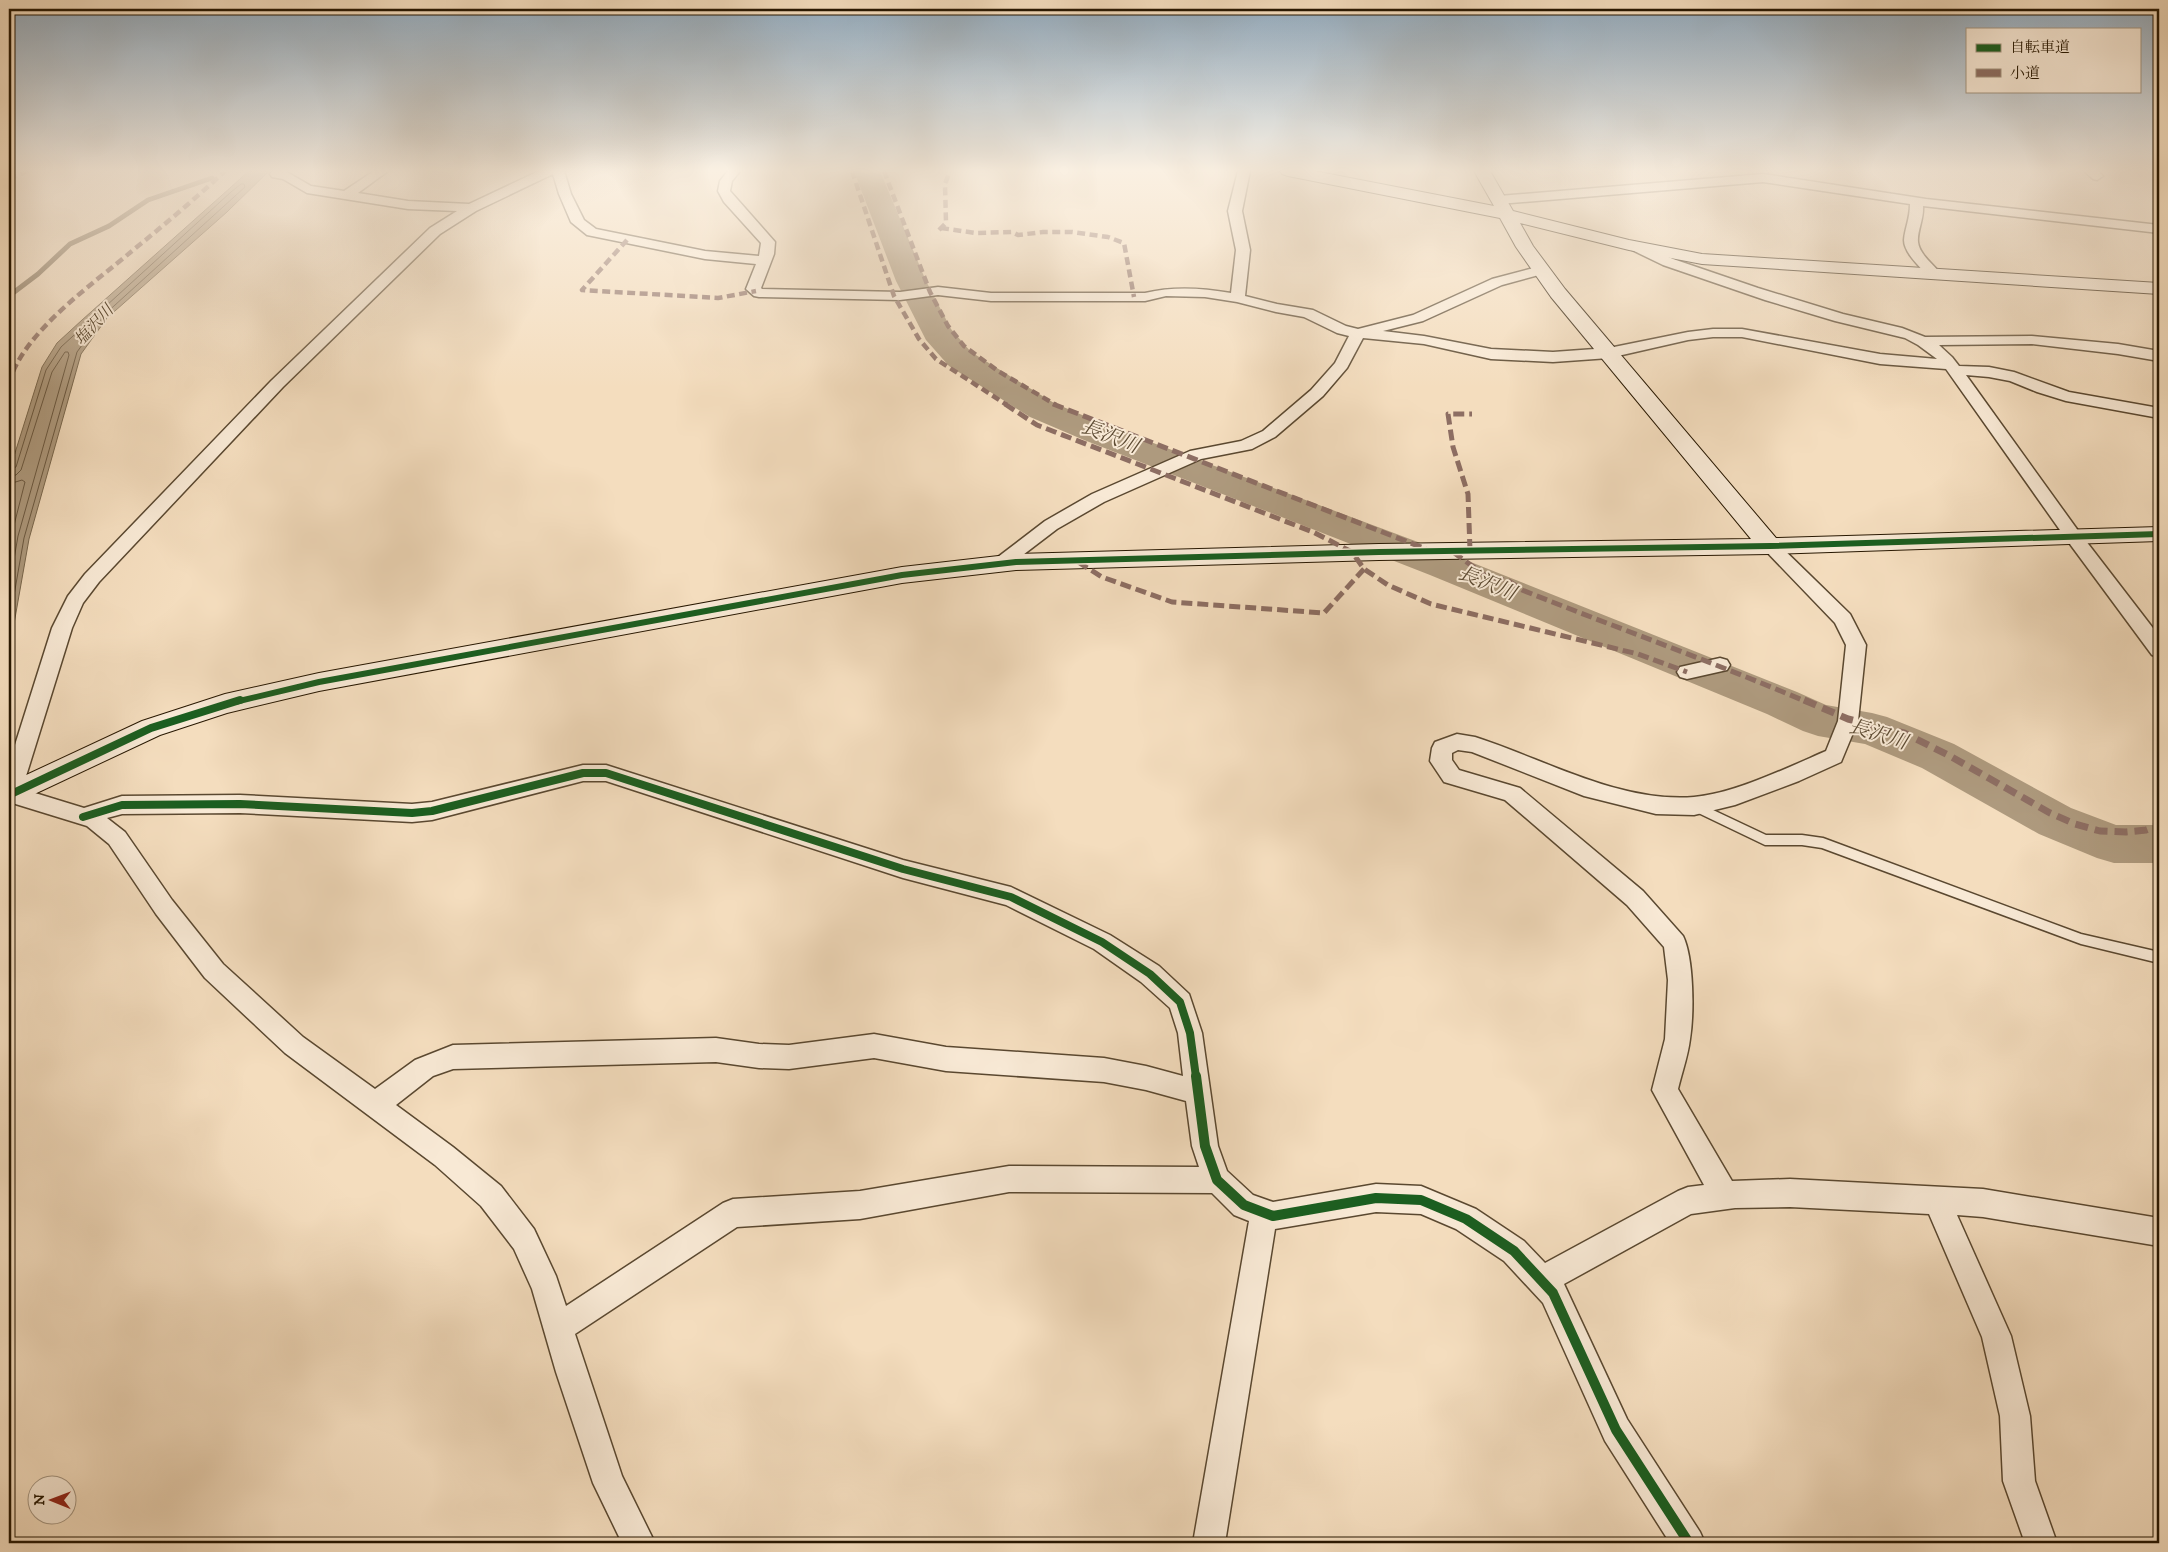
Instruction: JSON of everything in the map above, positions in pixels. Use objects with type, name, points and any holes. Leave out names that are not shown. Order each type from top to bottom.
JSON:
[{"type":"street","points":[[9,795],[62,628],[75,600],[99,571],[277,384],[422,243]]},
{"type":"street","points":[[648,243],[705,255],[764,261]]},
{"type":"street","points":[[768,243],[764,261],[753,289],[759,294],[900,296],[938,292],[991,297],[1145,297],[1166,292],[1205,293],[1308,313],[1342,330],[1358,334],[1424,340],[1491,354],[1553,357],[1609,353],[1688,336],[1742,332],[1880,359],[2006,375],[2066,396],[2159,413]]},
{"type":"street","points":[[1238,298],[1243,250],[1242,243]]},
{"type":"street","points":[[1523,243],[1558,293],[1770,546],[1843,619],[1856,645],[1846,728],[1834,756],[1727,799],[1694,806],[1656,805],[1584,788],[1475,746],[1457,742],[1442,748],[1441,761],[1452,776],[1512,794],[1634,898],[1675,942],[1680,980],[1678,1039],[1665,1090],[1725,1195]]},
{"type":"street","points":[[1627,243],[1702,259],[2159,288]]},
{"type":"street","points":[[1912,243],[1914,250],[1934,274]]},
{"type":"street","points":[[1636,246],[1651,255],[1744,289],[1840,318],[1901,331],[1924,340],[1937,349],[1952,367],[2072,536],[2159,650]]},
{"type":"street","points":[[1000,564],[1051,525],[1098,498],[1189,458],[1246,445],[1269,434],[1317,394],[1342,365],[1358,334],[1418,318],[1497,282],[1541,270]]},
{"type":"street","points":[[1924,340],[2032,340],[2118,349],[2159,356]]},
{"type":"street","points":[[9,795],[151,728],[225,704],[319,682],[902,576],[1000,564],[1379,552],[1770,546],[2159,534]]},
{"type":"street","points":[[1687,672],[1720,666]]},
{"type":"street","points":[[83,817],[122,805],[240,804],[412,813],[432,812],[582,773],[606,773],[903,869],[1011,897],[1102,942],[1150,974],[1180,1002],[1190,1033],[1205,1146],[1217,1180],[1244,1205],[1273,1216],[1376,1198],[1421,1200],[1466,1220],[1514,1251],[1553,1294],[1616,1430],[1688,1543]]},
{"type":"street","points":[[9,795],[94,820],[117,838],[164,907],[214,971],[294,1045],[444,1156],[492,1196],[524,1239],[546,1286],[609,1483],[639,1543]]},
{"type":"street","points":[[374,1105],[424,1068],[453,1057],[716,1050],[759,1056],[789,1057],[874,1046],[946,1058],[1104,1070],[1146,1078],[1199,1093]]},
{"type":"street","points":[[558,1328],[733,1213],[860,1205],[1010,1179],[1217,1180]]},
{"type":"street","points":[[1542,1281],[1688,1201],[1725,1195],[1790,1193],[1983,1203],[2159,1232]]},
{"type":"street","points":[[1937,1201],[1996,1336],[2015,1416],[2019,1481],[2041,1543]]},
{"type":"street","points":[[1209,1543],[1264,1213]]},
{"type":"lane","points":[[1694,806],[1765,840],[1802,840],[1823,843],[2082,938],[2159,958]]},
{"type":"water","name":"塩沢川","points":[[168,243],[191,243],[107,318],[81,354],[29,539],[9,652],[9,472],[42,367],[57,343]]},
{"type":"waterway","points":[[9,296],[38,274],[71,243]]},
{"type":"waterway","name":"長沢川","points":[[896,243],[911,281],[937,333],[960,359],[1042,410],[1096,433],[1444,566],[1782,703],[1818,720],[1872,729],[1938,756],[2055,821],[2114,844],[2159,844]]},
{"type":"marked path","points":[[9,383],[12,372],[25,350],[59,312],[141,243]]},
{"type":"marked path","points":[[624,243],[582,290],[718,298],[756,291]]},
{"type":"marked path","points":[[876,243],[894,296],[919,339],[936,359],[1037,425],[1313,532],[1352,552],[1364,569],[1388,585],[1431,604],[1638,654],[1687,672]]},
{"type":"marked path","points":[[912,243],[930,292],[948,326],[964,346],[998,371],[1053,404],[1426,549]]},
{"type":"marked path","points":[[1124,243],[1134,297]]},
{"type":"marked path","points":[[1470,550],[1468,494],[1453,447],[1448,414],[1472,414]]},
{"type":"marked path","points":[[1453,552],[1486,576],[1509,581],[1522,590],[1618,629],[1720,665],[1848,719],[1904,733],[1950,756],[2050,813],[2075,824],[2100,831],[2126,832],[2146,830],[2159,825]]},
{"type":"marked path","points":[[1078,562],[1102,577],[1172,602],[1324,613],[1364,569]]},
{"type":"cycle path","points":[[9,795],[151,728],[225,704],[319,682],[902,575],[964,567],[1016,562],[1379,552],[1770,546],[2159,534]]},
{"type":"cycle path","points":[[83,817],[122,805],[240,804],[412,813],[432,811],[583,773],[606,773],[903,869],[1011,897],[1102,942],[1150,974],[1180,1002],[1190,1033],[1205,1146],[1217,1180],[1244,1205],[1273,1216],[1376,1198],[1421,1200],[1466,1219],[1514,1251],[1553,1293],[1616,1430],[1689,1543]]}]
